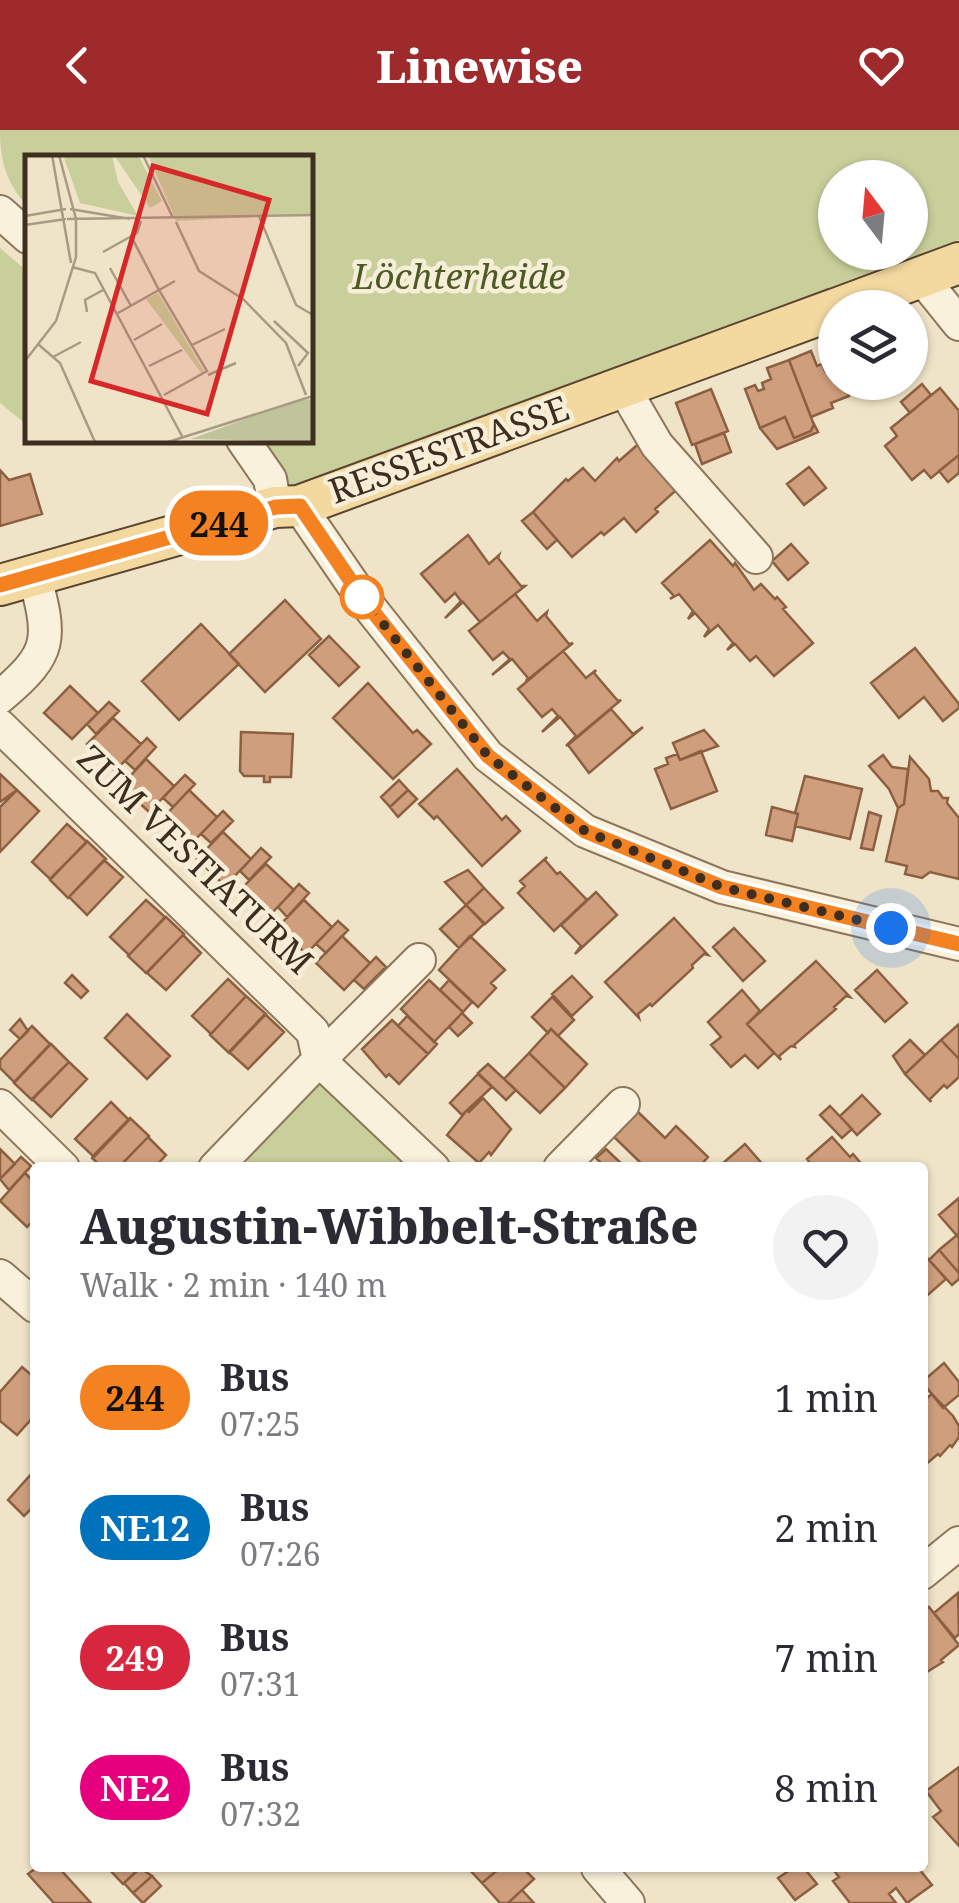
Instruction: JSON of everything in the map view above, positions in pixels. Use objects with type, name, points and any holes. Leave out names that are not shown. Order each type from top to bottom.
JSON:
[{"type":"main road","name":"RESSESTRASSE","points":[[886,290],[941,270]]},
{"type":"main road","name":"RESSESTRASSE","points":[[17,579],[288,507],[818,315]]},
{"type":"street","points":[[0,212],[25,234]]},
{"type":"street","points":[[941,270],[959,324]]},
{"type":"street","points":[[622,385],[656,445],[756,557]]},
{"type":"street","points":[[245,442],[288,507],[488,756],[585,831],[722,887],[959,944]]},
{"type":"street","points":[[0,697],[28,674],[42,653],[47,622],[17,579]]},
{"type":"street","name":"ZUM VESTIATURM","points":[[0,726],[313,1032],[319,1060]]},
{"type":"street","points":[[221,1162],[420,960]]},
{"type":"street","points":[[319,1060],[427,1162]]},
{"type":"street","points":[[566,1162],[623,1104]]},
{"type":"street","points":[[0,1106],[57,1162]]},
{"type":"street","points":[[0,1276],[30,1302]]},
{"type":"street","points":[[928,1568],[959,1543]]},
{"type":"street","points":[[601,1872],[628,1903]]},
{"type":"green space","name":"Löchterheide","points":[[0,130],[959,130],[959,240],[928,252],[928,160],[818,160],[818,270],[881,270],[830,290],[818,290],[818,295],[300,495],[250,442],[312,442],[312,155],[25,155],[25,203],[9,180]]},
{"type":"green space","points":[[0,248],[25,269],[25,423],[0,403]]},
{"type":"green space","points":[[322,1085],[403,1162],[249,1162],[241,1158],[314,1087]]},
{"type":"building","points":[[811,351],[818,366],[818,400],[839,400],[831,403],[833,408],[811,417],[789,360]]},
{"type":"building","points":[[789,360],[814,425],[811,431],[794,438],[785,417],[760,428],[745,389],[755,385],[758,391],[764,389],[762,383],[771,379],[767,368]]},
{"type":"building","points":[[940,388],[959,411],[959,455],[931,478],[924,470],[912,480],[885,446],[897,436],[891,428]]},
{"type":"building","points":[[711,389],[728,431],[692,445],[676,403]]},
{"type":"building","points":[[903,400],[925,400],[910,413]]},
{"type":"building","points":[[785,417],[794,438],[811,431],[814,424],[818,432],[777,449],[760,428]]},
{"type":"building","points":[[724,433],[731,452],[702,464],[695,444]]},
{"type":"building","points":[[644,439],[683,484],[636,532],[624,518],[572,557],[533,512],[566,479],[583,468],[595,481],[617,458],[619,461]]},
{"type":"building","points":[[959,455],[959,473],[948,482],[939,471]]},
{"type":"building","points":[[809,467],[826,488],[804,505],[787,484]]},
{"type":"building","points":[[0,470],[9,480],[30,474],[42,514],[0,526]]},
{"type":"building","points":[[533,512],[557,540],[547,549],[522,521]]},
{"type":"building","points":[[468,535],[489,564],[499,555],[521,586],[525,586],[480,622],[463,602],[445,618],[461,601],[455,593],[445,602],[421,574]]},
{"type":"building","points":[[710,540],[733,566],[735,563],[754,590],[761,584],[777,597],[813,643],[774,676],[756,656],[750,661],[735,644],[727,650],[733,643],[718,625],[704,637],[709,629],[695,613],[688,619],[693,611],[679,594],[670,599],[674,596],[662,583]]},
{"type":"building","points":[[791,544],[808,563],[788,580],[772,561]]},
{"type":"building","points":[[515,594],[537,621],[547,612],[546,616],[569,644],[573,643],[526,681],[528,678],[512,659],[492,675],[510,659],[503,652],[493,660],[469,631]]},
{"type":"building","points":[[285,600],[321,639],[265,692],[229,654]]},
{"type":"building","points":[[201,624],[239,664],[179,720],[142,681]]},
{"type":"building","points":[[329,636],[359,667],[339,686],[309,655]]},
{"type":"building","points":[[915,648],[959,704],[943,721],[924,697],[899,718],[871,683]]},
{"type":"building","points":[[563,651],[586,678],[596,670],[594,673],[621,700],[566,746],[576,736],[560,717],[542,732],[558,716],[552,709],[542,717],[518,689]]},
{"type":"building","points":[[368,683],[413,733],[417,730],[431,744],[393,779],[333,718]]},
{"type":"building","points":[[70,686],[98,713],[72,739],[44,713]]},
{"type":"building","points":[[109,702],[119,711],[96,734],[87,724]]},
{"type":"building","points":[[611,709],[633,734],[643,727],[589,773],[568,745]]},
{"type":"building","points":[[113,718],[141,744],[115,771],[87,744]]},
{"type":"building","points":[[704,730],[718,746],[680,760],[673,743]]},
{"type":"building","points":[[241,732],[293,734],[291,777],[270,777],[270,782],[264,782],[264,776],[244,776],[240,771]]},
{"type":"building","points":[[147,738],[156,747],[135,770],[125,761]]},
{"type":"building","points":[[701,751],[717,791],[671,809],[655,769],[668,764],[666,758],[677,754],[680,760]]},
{"type":"building","points":[[883,755],[892,767],[908,769],[904,804],[898,808],[889,789],[869,766]]},
{"type":"building","points":[[910,757],[929,779],[931,791],[948,798],[947,803],[959,818],[959,879],[930,872],[922,878],[905,874],[907,866],[886,861],[898,808],[904,804]]},
{"type":"building","points":[[146,759],[174,786],[149,812],[121,786]]},
{"type":"building","points":[[457,769],[502,820],[506,816],[520,831],[482,866],[437,816],[434,819],[419,804]]},
{"type":"building","points":[[0,774],[17,790],[0,802]]},
{"type":"building","points":[[185,775],[195,784],[173,807],[163,798]]},
{"type":"building","points":[[805,776],[862,789],[850,839],[795,826]]},
{"type":"building","points":[[399,780],[408,790],[390,807],[381,797]]},
{"type":"building","points":[[17,790],[39,811],[0,852],[0,807]]},
{"type":"building","points":[[189,790],[217,817],[191,844],[164,817]]},
{"type":"building","points":[[408,790],[417,799],[398,817],[390,807]]},
{"type":"building","points":[[772,807],[798,814],[792,841],[766,835]]},
{"type":"building","points":[[223,811],[233,821],[211,843],[201,834]]},
{"type":"building","points":[[869,812],[881,816],[873,850],[861,848]]},
{"type":"building","points":[[67,824],[87,842],[50,879],[32,862]]},
{"type":"building","points":[[223,832],[251,859],[225,886],[197,859]]},
{"type":"building","points":[[87,841],[106,859],[68,898],[50,880]]},
{"type":"building","points":[[261,848],[271,857],[249,880],[240,871]]},
{"type":"building","points":[[547,857],[545,860],[557,874],[560,872],[587,900],[554,931],[518,893],[525,886],[520,881]]},
{"type":"building","points":[[104,860],[123,877],[87,915],[69,897]]},
{"type":"building","points":[[266,864],[294,890],[268,917],[240,890]]},
{"type":"building","points":[[468,870],[484,888],[466,905],[445,882]]},
{"type":"building","points":[[299,884],[309,893],[287,917],[278,907]]},
{"type":"building","points":[[484,888],[503,908],[485,924],[466,905]]},
{"type":"building","points":[[596,892],[617,915],[575,954],[581,946],[561,925]]},
{"type":"building","points":[[146,900],[165,917],[129,955],[110,937]]},
{"type":"building","points":[[304,900],[332,927],[306,954],[278,927]]},
{"type":"building","points":[[466,905],[484,924],[459,948],[440,929]]},
{"type":"building","points":[[166,917],[184,934],[146,973],[128,956]]},
{"type":"building","points":[[674,918],[708,955],[704,954],[652,1006],[638,1014],[639,1018],[605,982]]},
{"type":"building","points":[[338,921],[348,930],[326,953],[316,944]]},
{"type":"building","points":[[734,928],[765,961],[743,981],[713,947]]},
{"type":"building","points":[[183,935],[201,953],[166,990],[147,973]]},
{"type":"building","points":[[342,936],[370,963],[344,990],[316,963]]},
{"type":"building","points":[[470,936],[505,970],[491,983],[496,988],[478,1007],[439,970]]},
{"type":"building","points":[[376,957],[386,967],[364,989],[354,980]]},
{"type":"building","points":[[816,961],[850,997],[846,996],[795,1047],[779,1056],[781,1060],[747,1024]]},
{"type":"building","points":[[877,970],[907,1003],[885,1022],[855,990]]},
{"type":"building","points":[[72,975],[88,991],[81,998],[65,983]]},
{"type":"building","points":[[572,976],[592,997],[572,1016],[552,994]]},
{"type":"building","points":[[228,979],[246,996],[211,1034],[192,1016]]},
{"type":"building","points":[[429,980],[463,1012],[434,1042],[401,1009]]},
{"type":"building","points":[[449,980],[472,1002],[463,1012],[440,990]]},
{"type":"building","points":[[742,990],[760,1011],[747,1024],[774,1053],[758,1068],[745,1055],[731,1067],[711,1045],[721,1037],[708,1022]]},
{"type":"building","points":[[246,996],[266,1014],[229,1053],[210,1035]]},
{"type":"building","points":[[552,997],[574,1020],[558,1036],[551,1029],[548,1033],[532,1017]]},
{"type":"building","points":[[462,1013],[472,1023],[458,1036],[449,1027]]},
{"type":"building","points":[[127,1014],[170,1056],[147,1079],[105,1038]]},
{"type":"building","points":[[265,1014],[284,1032],[248,1069],[229,1052]]},
{"type":"building","points":[[407,1016],[437,1044],[428,1054],[398,1026]]},
{"type":"building","points":[[20,1019],[28,1031],[20,1039],[10,1030]]},
{"type":"building","points":[[392,1020],[428,1054],[399,1084],[389,1074],[386,1077],[362,1049]]},
{"type":"building","points":[[959,1024],[959,1059],[941,1040]]},
{"type":"building","points":[[32,1026],[50,1044],[14,1082],[0,1068],[0,1060]]},
{"type":"building","points":[[551,1029],[587,1064],[565,1088],[529,1053]]},
{"type":"building","points":[[910,1040],[925,1055],[905,1074],[893,1056]]},
{"type":"building","points":[[941,1040],[959,1059],[959,1077],[947,1088],[944,1085],[931,1102],[905,1074]]},
{"type":"building","points":[[51,1044],[69,1062],[32,1100],[14,1083]]},
{"type":"building","points":[[529,1053],[565,1088],[540,1113],[504,1079]]},
{"type":"building","points":[[69,1062],[87,1079],[51,1117],[32,1099]]},
{"type":"building","points":[[488,1064],[516,1090],[506,1100],[478,1073]]},
{"type":"building","points":[[478,1074],[492,1087],[462,1115],[450,1103]]},
{"type":"building","points":[[862,1095],[880,1114],[857,1135],[840,1116]]},
{"type":"building","points":[[483,1098],[511,1129],[491,1155],[489,1152],[480,1162],[447,1135]]},
{"type":"building","points":[[111,1102],[129,1120],[94,1157],[75,1139]]},
{"type":"building","points":[[830,1106],[852,1129],[842,1138],[820,1115]]},
{"type":"building","points":[[638,1112],[665,1138],[676,1126],[708,1157],[703,1162],[640,1162],[614,1137]]},
{"type":"building","points":[[130,1118],[149,1136],[124,1162],[96,1162],[93,1156]]},
{"type":"building","points":[[148,1137],[166,1155],[160,1162],[124,1162]]},
{"type":"building","points":[[832,1137],[860,1162],[809,1162],[807,1159]]},
{"type":"building","points":[[745,1144],[761,1162],[724,1162]]},
{"type":"building","points":[[0,1149],[15,1164],[0,1179]]},
{"type":"building","points":[[606,1149],[620,1162],[600,1162],[596,1158]]},
{"type":"building","points":[[21,1157],[30,1165],[9,1190],[0,1179]]},
{"type":"building","points":[[25,1173],[30,1178],[30,1224],[27,1227],[0,1201]]},
{"type":"building","points":[[959,1198],[959,1238],[939,1215]]},
{"type":"building","points":[[957,1235],[959,1238],[959,1273],[939,1250]]},
{"type":"building","points":[[939,1250],[959,1273],[959,1279],[952,1285],[929,1260]]},
{"type":"building","points":[[928,1259],[946,1279],[928,1295]]},
{"type":"building","points":[[944,1363],[959,1382],[959,1395],[943,1408],[928,1389],[928,1377]]},
{"type":"building","points":[[22,1367],[30,1374],[30,1421],[17,1435],[0,1421],[0,1392]]},
{"type":"building","points":[[932,1394],[953,1416],[959,1426],[959,1437],[952,1447],[928,1462],[928,1397]]},
{"type":"building","points":[[30,1475],[30,1510],[24,1516],[8,1500]]},
{"type":"building","points":[[958,1593],[959,1634],[955,1638],[934,1613]]},
{"type":"building","points":[[928,1608],[959,1645],[928,1671]]},
{"type":"building","points":[[959,1767],[959,1846],[933,1817],[941,1811],[928,1790]]},
{"type":"building","points":[[63,1872],[91,1903],[54,1903],[28,1874]]},
{"type":"building","points":[[112,1872],[136,1872],[123,1884]]},
{"type":"building","points":[[136,1872],[152,1876],[133,1893],[124,1883]]},
{"type":"building","points":[[472,1872],[495,1872],[482,1883]]},
{"type":"building","points":[[495,1872],[527,1872],[534,1879],[508,1903],[500,1903],[482,1883]]},
{"type":"building","points":[[787,1872],[807,1872],[817,1884],[795,1900],[778,1878]]},
{"type":"building","points":[[835,1872],[922,1872],[932,1885],[907,1903],[896,1888],[889,1894],[896,1903],[850,1903],[833,1881],[839,1877]]},
{"type":"building","points":[[152,1876],[161,1886],[143,1903],[133,1893]]},
{"type":"building","points":[[522,1890],[534,1903],[508,1903]]},
{"type":"bus line","name":"244","points":[[0,585],[276,507],[300,506],[363,599],[488,756],[585,831],[722,887],[959,944]]},
{"type":"route","points":[[362,597],[488,756],[585,831],[722,887],[891,928]]}]
